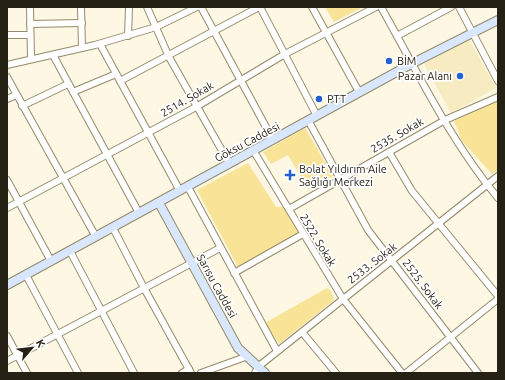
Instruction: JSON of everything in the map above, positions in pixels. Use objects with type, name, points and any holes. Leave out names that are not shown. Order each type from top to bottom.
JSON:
[{"type":"street","points":[[30,7],[31,59]]},
{"type":"street","points":[[81,7],[82,48]]},
{"type":"street","points":[[128,36],[129,7]]},
{"type":"street","points":[[147,7],[169,57],[229,163]]},
{"type":"street","points":[[7,65],[100,44],[128,36],[156,27],[197,7]]},
{"type":"street","points":[[201,7],[273,140]]},
{"type":"street","points":[[120,82],[169,57],[213,30],[259,7],[317,116]]},
{"type":"street","points":[[312,7],[359,92]]},
{"type":"street","name":"2514. Sokak","points":[[7,208],[62,177],[149,133],[196,107],[285,54],[376,7]]},
{"type":"street","points":[[381,7],[445,120],[487,185],[498,198]]},
{"type":"street","points":[[397,36],[452,7]]},
{"type":"street","points":[[459,7],[498,81]]},
{"type":"street","name":"Göksu Caddesi","points":[[7,285],[412,63],[498,20]]},
{"type":"street","points":[[30,24],[82,23]]},
{"type":"street","points":[[7,35],[30,35]]},
{"type":"street","points":[[100,44],[180,191]]},
{"type":"street","points":[[53,55],[139,213]]},
{"type":"street","points":[[72,92],[116,74]]},
{"type":"street","points":[[7,77],[96,237]]},
{"type":"street","points":[[22,106],[68,84]]},
{"type":"street","points":[[7,99],[16,95]]},
{"type":"street","name":"2535. Sokak","points":[[289,209],[445,120],[498,97]]},
{"type":"street","name":"2525. Sokak","points":[[308,120],[339,180],[368,230],[478,373]]},
{"type":"street","name":"2522. Sokak","points":[[253,150],[343,299],[402,373]]},
{"type":"street","points":[[389,152],[412,191],[498,296]]},
{"type":"street","name":"2533. Sokak","points":[[257,370],[278,351],[498,176]]},
{"type":"street","points":[[7,180],[51,261]]},
{"type":"street","points":[[188,186],[220,248],[278,351]]},
{"type":"street","name":"Sarısu Caddesi","points":[[159,203],[238,348],[248,356],[257,370],[265,373]]},
{"type":"street","points":[[113,228],[190,371],[182,373]]},
{"type":"street","points":[[234,273],[303,234]]},
{"type":"street","points":[[7,361],[220,248]]},
{"type":"street","points":[[70,251],[134,373]]},
{"type":"street","points":[[26,275],[78,373]]},
{"type":"street","points":[[406,373],[498,299]]},
{"type":"street","points":[[302,332],[336,373]]},
{"type":"street","points":[[7,336],[27,373]]},
{"type":"street","points":[[201,373],[248,356]]},
{"type":"shaded area","points":[[325,7],[363,7],[334,22]]},
{"type":"shaded area","name":"Pazar Alanı","points":[[469,39],[496,88],[451,113],[424,64]]},
{"type":"shaded area","points":[[498,100],[498,170],[492,174],[462,141],[454,121]]},
{"type":"shaded area","points":[[305,128],[333,176],[309,190],[288,155],[271,164],[263,152]]},
{"type":"shaded area","points":[[248,163],[276,207],[284,207],[299,234],[238,267],[197,190]]},
{"type":"shaded area","points":[[327,288],[331,291],[334,300],[279,344],[265,323]]},
{"type":"place","name":"BİM","points":[[389,61]]},
{"type":"place","name":"Pazar Alanı","points":[[460,76]]},
{"type":"place","name":"PTT","points":[[319,99]]},
{"type":"place","name":"Bolat Yıldırım Aile Sağlığı Merkezi","points":[[290,175]]}]
